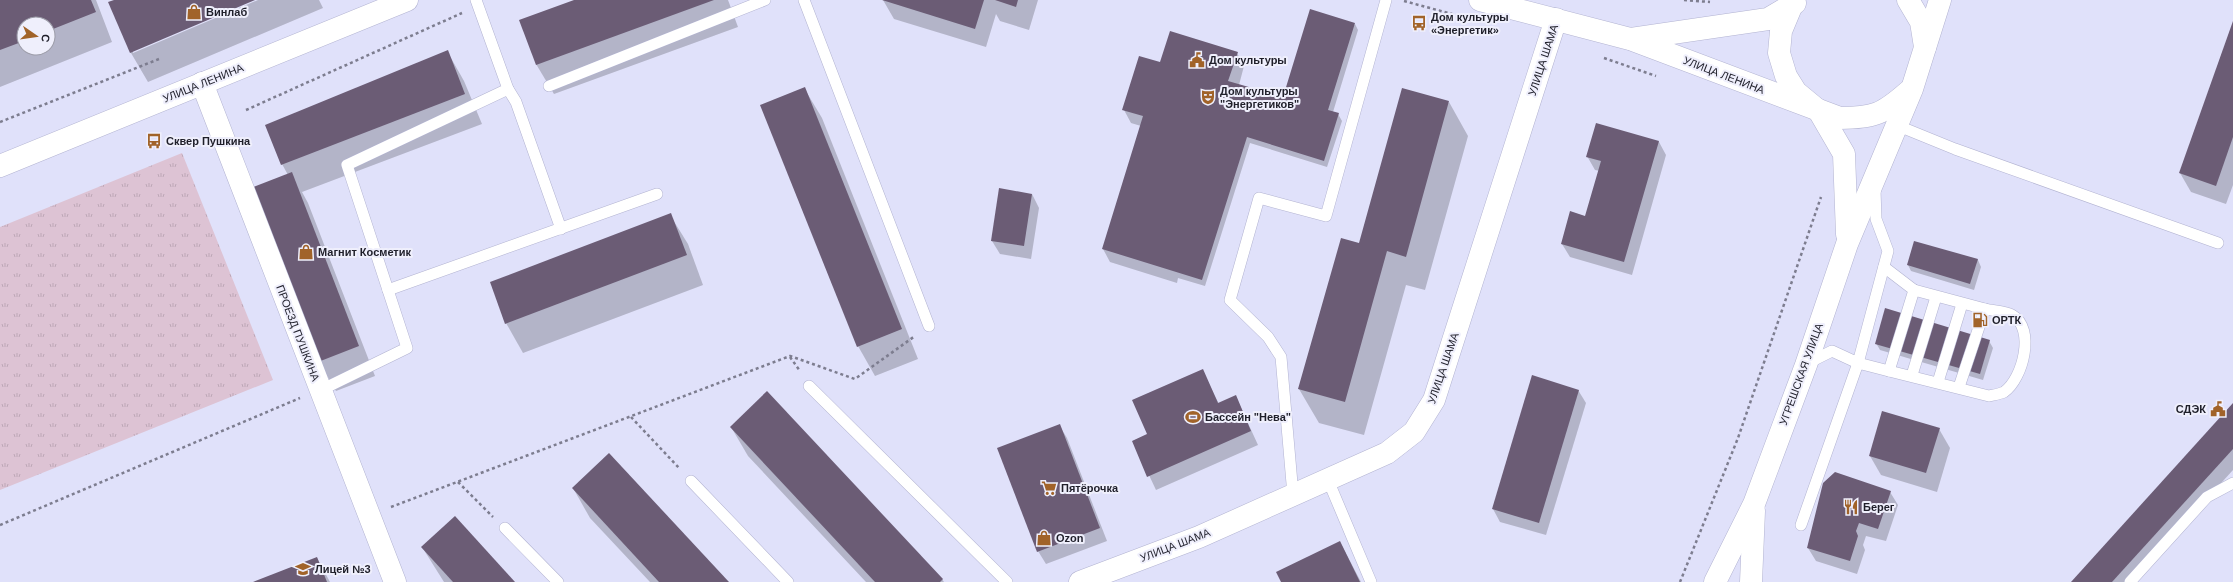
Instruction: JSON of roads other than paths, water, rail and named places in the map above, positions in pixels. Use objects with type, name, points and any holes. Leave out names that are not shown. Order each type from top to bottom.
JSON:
[{"type":"street","name":"УЛИЦА ЛЕНИНА","points":[[0,166],[407,0]]},
{"type":"street","name":"УЛИЦА ЛЕНИНА","points":[[1480,0],[1630,39],[1840,118],[1865,118],[1889,109],[1912,89]]},
{"type":"street","points":[[1908,0],[1921,22],[1925,50]]},
{"type":"street","points":[[1912,89],[1940,0]]},
{"type":"street","name":"УЛИЦА ЛЕНИНА","points":[[1630,39],[1768,19],[1794,3]]},
{"type":"street","name":"УЛИЦА ЛЕНИНА","points":[[1794,3],[1781,31],[1779,53],[1786,76],[1796,92],[1819,111]]},
{"type":"street","name":"УЛИЦА ШАМА","points":[[1080,582],[1199,537],[1328,480],[1387,453],[1414,432],[1434,400],[1556,19]]},
{"type":"street","name":"ПРОЕЗД ПУШКИНА","points":[[202,83],[395,582]]},
{"type":"street","name":"УГРЕШСКАЯ УЛИЦА","points":[[1715,582],[1754,504],[1806,365],[1847,244],[1875,174],[1912,89]]},
{"type":"street","name":"УГРЕШСКАЯ УЛИЦА","points":[[1819,111],[1844,154],[1847,244]]},
{"type":"street","name":"УГРЕШСКАЯ УЛИЦА","points":[[1751,582],[1754,504]]},
{"type":"lane","points":[[549,86],[765,0]]},
{"type":"lane","points":[[804,0],[929,326]]},
{"type":"lane","points":[[1293,495],[1281,357],[1268,337],[1230,300],[1259,198],[1326,216],[1386,0]]},
{"type":"lane","points":[[477,3],[508,89],[516,102],[561,229]]},
{"type":"lane","points":[[321,390],[407,348],[347,164],[508,89]]},
{"type":"lane","points":[[1896,125],[1955,149],[2218,243]]},
{"type":"lane","points":[[1801,525],[1858,363],[1888,251],[1876,219],[1875,174]]},
{"type":"lane","points":[[388,290],[657,194]]},
{"type":"lane","points":[[1806,365],[1832,352],[1858,363],[1912,375],[1989,396],[2004,392],[2021,368],[2025,342],[2023,327],[2012,315],[1962,304],[1914,290],[1884,267]]},
{"type":"lane","points":[[1889,370],[1914,290]]},
{"type":"lane","points":[[1912,375],[1936,297]]},
{"type":"lane","points":[[1938,382],[1962,304]]},
{"type":"lane","points":[[1959,387],[1985,309]]},
{"type":"lane","points":[[809,386],[1006,582]]},
{"type":"lane","points":[[1328,480],[1371,582]]},
{"type":"lane","points":[[691,481],[788,582]]},
{"type":"lane","points":[[2130,582],[2207,497],[2233,483]]},
{"type":"lane","points":[[505,528],[558,582]]},
{"type":"place","name":"Винлаб","points":[[194,12]]},
{"type":"place","name":"Дом культуры «Энергетик»","points":[[1419,23]]},
{"type":"place","name":"Дом культуры","points":[[1197,60]]},
{"type":"place","name":"Дом культуры \"Энергетиков\"","points":[[1208,97]]},
{"type":"place","name":"Сквер Пушкина","points":[[154,141]]},
{"type":"place","name":"Магнит Косметик","points":[[306,252]]},
{"type":"place","name":"ОРТК","points":[[1980,320]]},
{"type":"place","name":"СДЭК","points":[[2218,409]]},
{"type":"place","name":"Бассейн \"Нева\"","points":[[1193,417]]},
{"type":"place","name":"Пятёрочка","points":[[1049,488]]},
{"type":"place","name":"Берег","points":[[1851,507]]},
{"type":"place","name":"Ozon","points":[[1044,538]]},
{"type":"place","name":"Лицей №3","points":[[303,569]]}]
